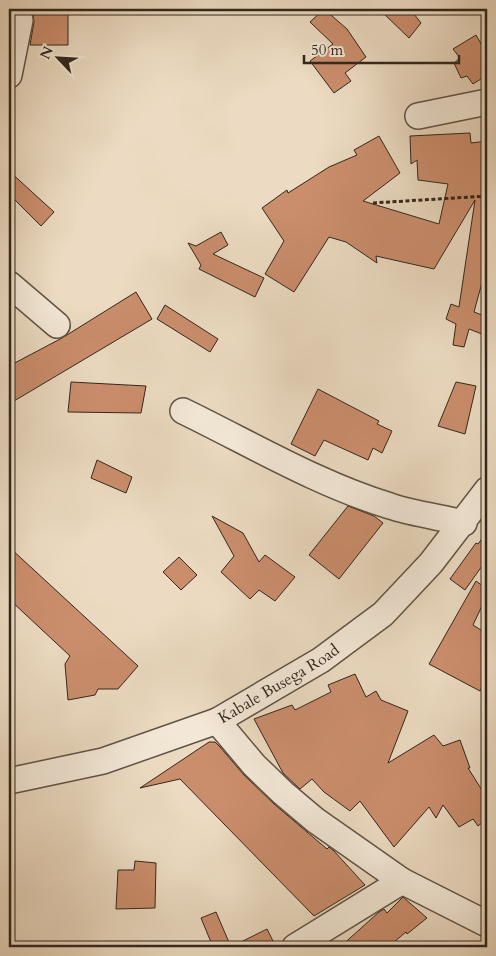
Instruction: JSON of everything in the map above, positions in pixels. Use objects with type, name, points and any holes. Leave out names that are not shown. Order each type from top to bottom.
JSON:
[{"type":"street","points":[[9,75],[20,20]]},
{"type":"street","points":[[418,116],[487,102]]},
{"type":"street","points":[[9,284],[57,325]]},
{"type":"street","points":[[183,411],[289,465],[345,489],[390,506],[464,523]]},
{"type":"street","name":"Kabale Busega Road","points":[[9,781],[103,761],[217,720],[320,660],[383,614],[431,563],[464,523],[487,490]]},
{"type":"street","points":[[217,720],[254,765],[283,794],[315,820],[402,881],[487,924]]},
{"type":"street","points":[[295,947],[402,881]]},
{"type":"path","points":[[373,203],[487,196]]},
{"type":"building","points":[[29,9],[68,9],[68,45],[30,45],[34,22],[33,15]]},
{"type":"building","points":[[324,9],[347,29],[366,57],[345,73],[351,81],[334,93],[310,61],[333,44],[310,22]]},
{"type":"building","points":[[379,9],[410,9],[421,23],[409,38]]},
{"type":"building","points":[[476,35],[487,54],[487,75],[473,84],[467,76],[461,78],[454,63],[460,58],[453,49]]},
{"type":"building","points":[[470,133],[471,143],[487,141],[487,180],[483,186],[487,186],[487,264],[474,312],[487,317],[487,336],[469,329],[464,347],[453,345],[456,324],[446,319],[451,304],[459,307],[475,200],[434,269],[376,256],[377,263],[346,242],[329,237],[294,292],[265,274],[284,241],[262,208],[287,190],[288,193],[329,167],[357,155],[354,150],[379,136],[400,173],[363,201],[439,224],[448,184],[418,180],[417,160],[411,164],[410,136]]},
{"type":"building","points":[[9,171],[54,212],[41,226],[9,194]]},
{"type":"building","points":[[221,232],[228,245],[213,254],[264,278],[255,297],[199,269],[201,265],[188,243],[196,246]]},
{"type":"building","points":[[136,292],[152,319],[9,404],[9,366],[62,338]]},
{"type":"building","points":[[165,305],[218,339],[210,352],[157,319]]},
{"type":"building","points":[[71,382],[146,386],[141,413],[68,412]]},
{"type":"building","points":[[456,382],[476,386],[465,434],[438,426]]},
{"type":"building","points":[[318,389],[379,421],[377,424],[392,431],[382,453],[373,448],[368,460],[324,440],[315,456],[291,444]]},
{"type":"building","points":[[97,460],[132,477],[126,493],[91,478]]},
{"type":"building","points":[[348,506],[374,516],[383,523],[339,579],[309,555]]},
{"type":"building","points":[[212,516],[243,533],[259,562],[265,555],[295,577],[275,601],[259,590],[250,599],[221,572],[234,556]]},
{"type":"building","points":[[487,532],[487,559],[465,590],[450,579],[476,543],[478,544]]},
{"type":"building","points":[[9,547],[138,666],[118,689],[98,689],[95,695],[68,700],[65,664],[70,656],[9,599]]},
{"type":"building","points":[[179,557],[197,575],[181,590],[163,572]]},
{"type":"building","points":[[476,581],[487,589],[487,595],[473,625],[487,634],[481,650],[487,653],[487,678],[480,691],[429,664]]},
{"type":"building","points":[[355,674],[366,697],[376,691],[381,700],[408,711],[388,763],[434,735],[443,746],[460,740],[470,768],[468,768],[487,798],[487,819],[478,826],[473,819],[459,827],[443,805],[436,818],[429,807],[394,847],[360,801],[350,811],[324,792],[312,779],[300,789],[283,773],[254,719],[292,705],[295,710],[331,692],[328,685]]},
{"type":"building","points":[[209,742],[215,742],[244,775],[274,804],[327,849],[329,847],[334,851],[365,885],[314,916],[180,779],[140,788]]},
{"type":"building","points":[[135,861],[156,863],[155,908],[116,909],[118,870],[134,870]]},
{"type":"building","points":[[403,897],[427,918],[388,947],[340,947],[379,912],[384,909],[387,913]]},
{"type":"building","points":[[216,912],[231,947],[213,947],[201,918]]},
{"type":"building","points":[[267,929],[276,947],[231,947]]}]
